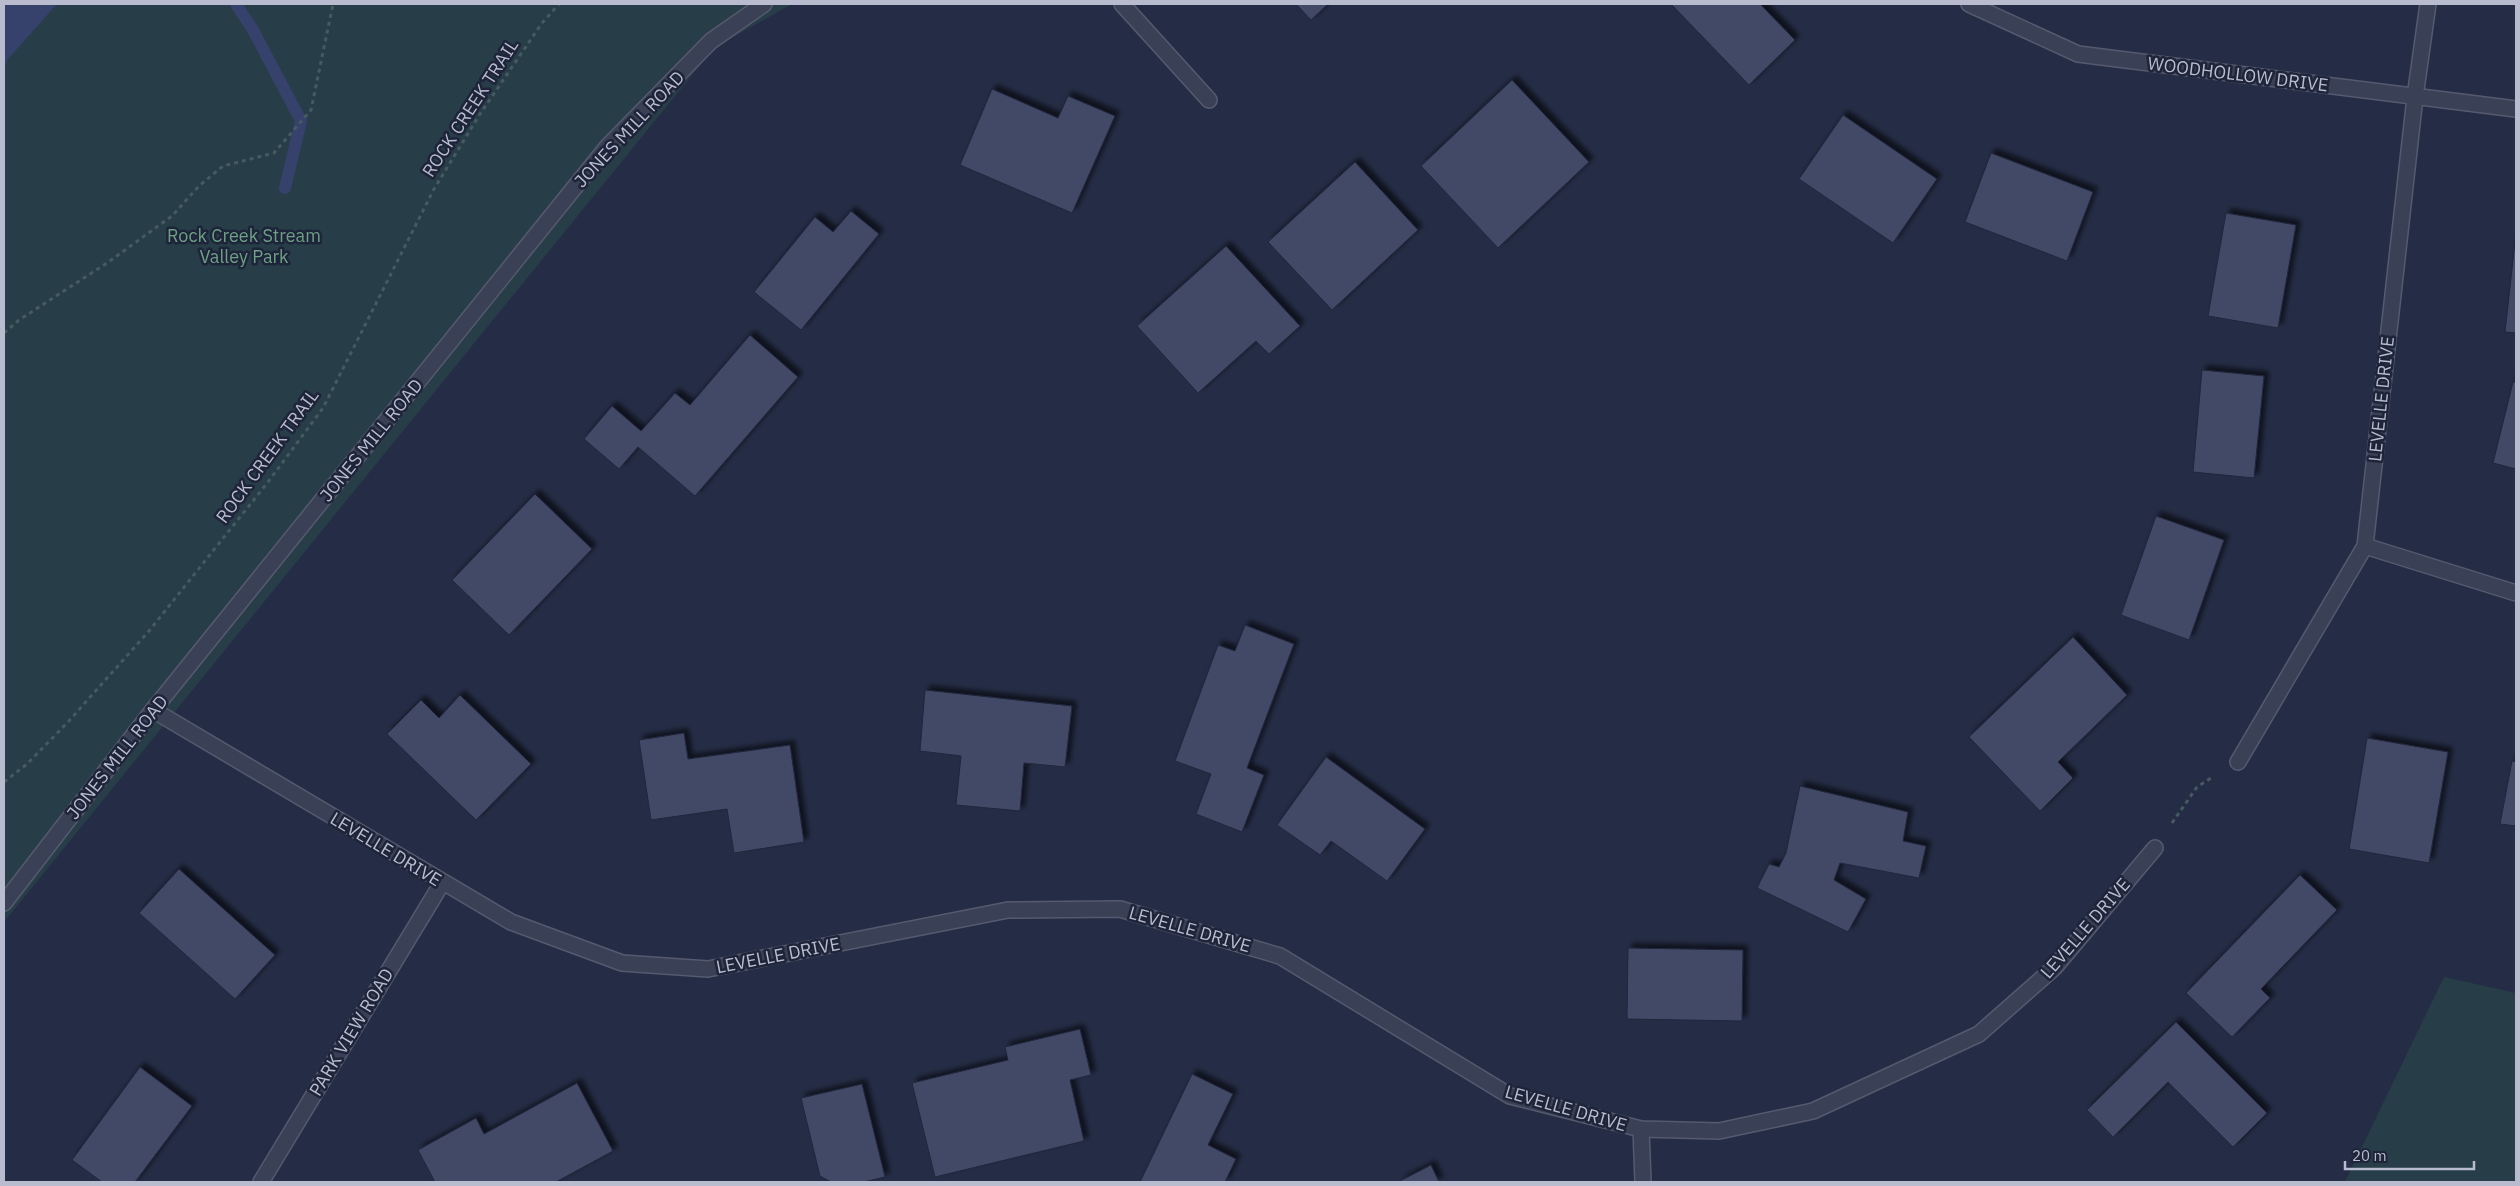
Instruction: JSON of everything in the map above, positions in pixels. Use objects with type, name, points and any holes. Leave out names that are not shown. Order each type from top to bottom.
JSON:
[{"type":"street","name":"JONES MILL ROAD","points":[[4,903],[153,710],[608,146],[711,41],[764,4]]},
{"type":"street","points":[[1122,4],[1209,100]]},
{"type":"street","name":"WOODHOLLOW DRIVE","points":[[1969,4],[2078,54],[2516,109]]},
{"type":"street","name":"LEVELLE DRIVE","points":[[2238,762],[2365,546],[2415,97],[2428,4]]},
{"type":"street","points":[[2365,546],[2516,593]]},
{"type":"street","name":"LEVELLE DRIVE","points":[[153,710],[442,883],[511,922],[622,963],[708,969],[1008,910],[1120,909],[1280,956],[1510,1096],[1641,1129],[1719,1131],[1813,1111],[1979,1034],[2055,967],[2154,848]]},
{"type":"street","name":"PARK VIEW ROAD","points":[[261,1182],[442,883]]},
{"type":"street","points":[[1641,1129],[1643,1182]]},
{"type":"path","points":[[4,334],[19,320],[107,263],[172,216],[199,186],[223,166],[274,153],[311,110],[333,4]]},
{"type":"path","name":"ROCK CREEK TRAIL","points":[[4,782],[27,764],[68,722],[149,631],[268,482],[322,408],[434,189],[485,107],[542,23],[558,4]]},
{"type":"path","points":[[2154,848],[2197,786],[2238,762]]},
{"type":"green space","name":"Rock Creek Stream Valley Park","points":[[4,4],[792,4],[714,48],[4,922]]},
{"type":"green space","points":[[2444,977],[2516,993],[2516,1182],[2345,1182]]},
{"type":"water","points":[[4,4],[57,4],[8,59],[4,67]]},
{"type":"building","points":[[1296,4],[1328,4],[1311,20]]},
{"type":"building","points":[[1671,4],[1760,4],[1795,40],[1749,85]]},
{"type":"building","points":[[1512,80],[1589,162],[1498,248],[1421,166]]},
{"type":"building","points":[[992,89],[1058,118],[1068,96],[1115,116],[1072,213],[960,165]]},
{"type":"building","points":[[1843,115],[1937,179],[1893,243],[1799,179]]},
{"type":"building","points":[[1991,153],[2093,192],[2067,261],[1965,222]]},
{"type":"building","points":[[1355,162],[1418,230],[1332,310],[1268,242]]},
{"type":"building","points":[[851,211],[879,234],[801,330],[754,292],[815,217],[833,232]]},
{"type":"building","points":[[2226,213],[2296,225],[2278,328],[2208,316]]},
{"type":"building","points":[[2516,233],[2516,333],[2505,332]]},
{"type":"building","points":[[1226,246],[1300,326],[1269,354],[1256,341],[1198,393],[1137,326]]},
{"type":"building","points":[[750,335],[798,377],[695,496],[638,447],[619,469],[584,439],[612,406],[641,431],[675,393],[690,405]]},
{"type":"building","points":[[2202,370],[2264,376],[2254,478],[2193,472]]},
{"type":"building","points":[[2513,382],[2516,382],[2516,469],[2493,463]]},
{"type":"building","points":[[535,494],[592,549],[509,635],[452,580]]},
{"type":"building","points":[[2156,516],[2224,540],[2189,640],[2121,615]]},
{"type":"building","points":[[1245,625],[1294,644],[1247,768],[1264,775],[1242,832],[1196,814],[1211,774],[1175,761],[1218,645],[1235,651]]},
{"type":"building","points":[[2073,637],[2127,695],[2058,762],[2073,778],[2040,811],[1969,737]]},
{"type":"building","points":[[925,690],[1072,706],[1065,767],[1024,763],[1020,811],[956,805],[961,756],[920,751]]},
{"type":"building","points":[[460,695],[531,764],[476,820],[387,734],[421,700],[439,718]]},
{"type":"building","points":[[684,733],[688,759],[790,745],[804,842],[734,853],[727,809],[651,820],[639,740]]},
{"type":"building","points":[[2367,738],[2448,752],[2429,863],[2349,849]]},
{"type":"building","points":[[1326,757],[1425,829],[1387,881],[1331,841],[1320,855],[1277,825]]},
{"type":"building","points":[[2512,761],[2516,762],[2516,826],[2500,824]]},
{"type":"building","points":[[1800,786],[1908,812],[1903,841],[1926,846],[1919,878],[1840,863],[1834,880],[1866,899],[1848,932],[1757,888],[1769,864],[1779,867],[1786,853]]},
{"type":"building","points":[[179,869],[275,955],[235,999],[139,913]]},
{"type":"building","points":[[2300,875],[2337,910],[2261,989],[2270,998],[2232,1037],[2186,993]]},
{"type":"building","points":[[1628,948],[1743,950],[1742,1021],[1627,1019]]},
{"type":"building","points":[[2176,1022],[2267,1113],[2233,1147],[2168,1082],[2113,1137],[2087,1110]]},
{"type":"building","points":[[1080,1029],[1091,1075],[1070,1080],[1084,1141],[935,1177],[912,1083],[1008,1060],[1005,1047]]},
{"type":"building","points":[[140,1067],[192,1106],[135,1182],[102,1182],[72,1160]]},
{"type":"building","points":[[1192,1074],[1233,1094],[1208,1145],[1236,1159],[1225,1182],[1140,1182]]},
{"type":"building","points":[[577,1083],[613,1151],[556,1182],[435,1182],[418,1150],[476,1118],[484,1134]]},
{"type":"building","points":[[862,1084],[885,1177],[864,1182],[831,1182],[820,1176],[801,1098]]},
{"type":"building","points":[[1431,1165],[1439,1182],[1400,1181]]},
{"type":"waterway","points":[[236,4],[253,30],[301,121],[285,188]]}]
